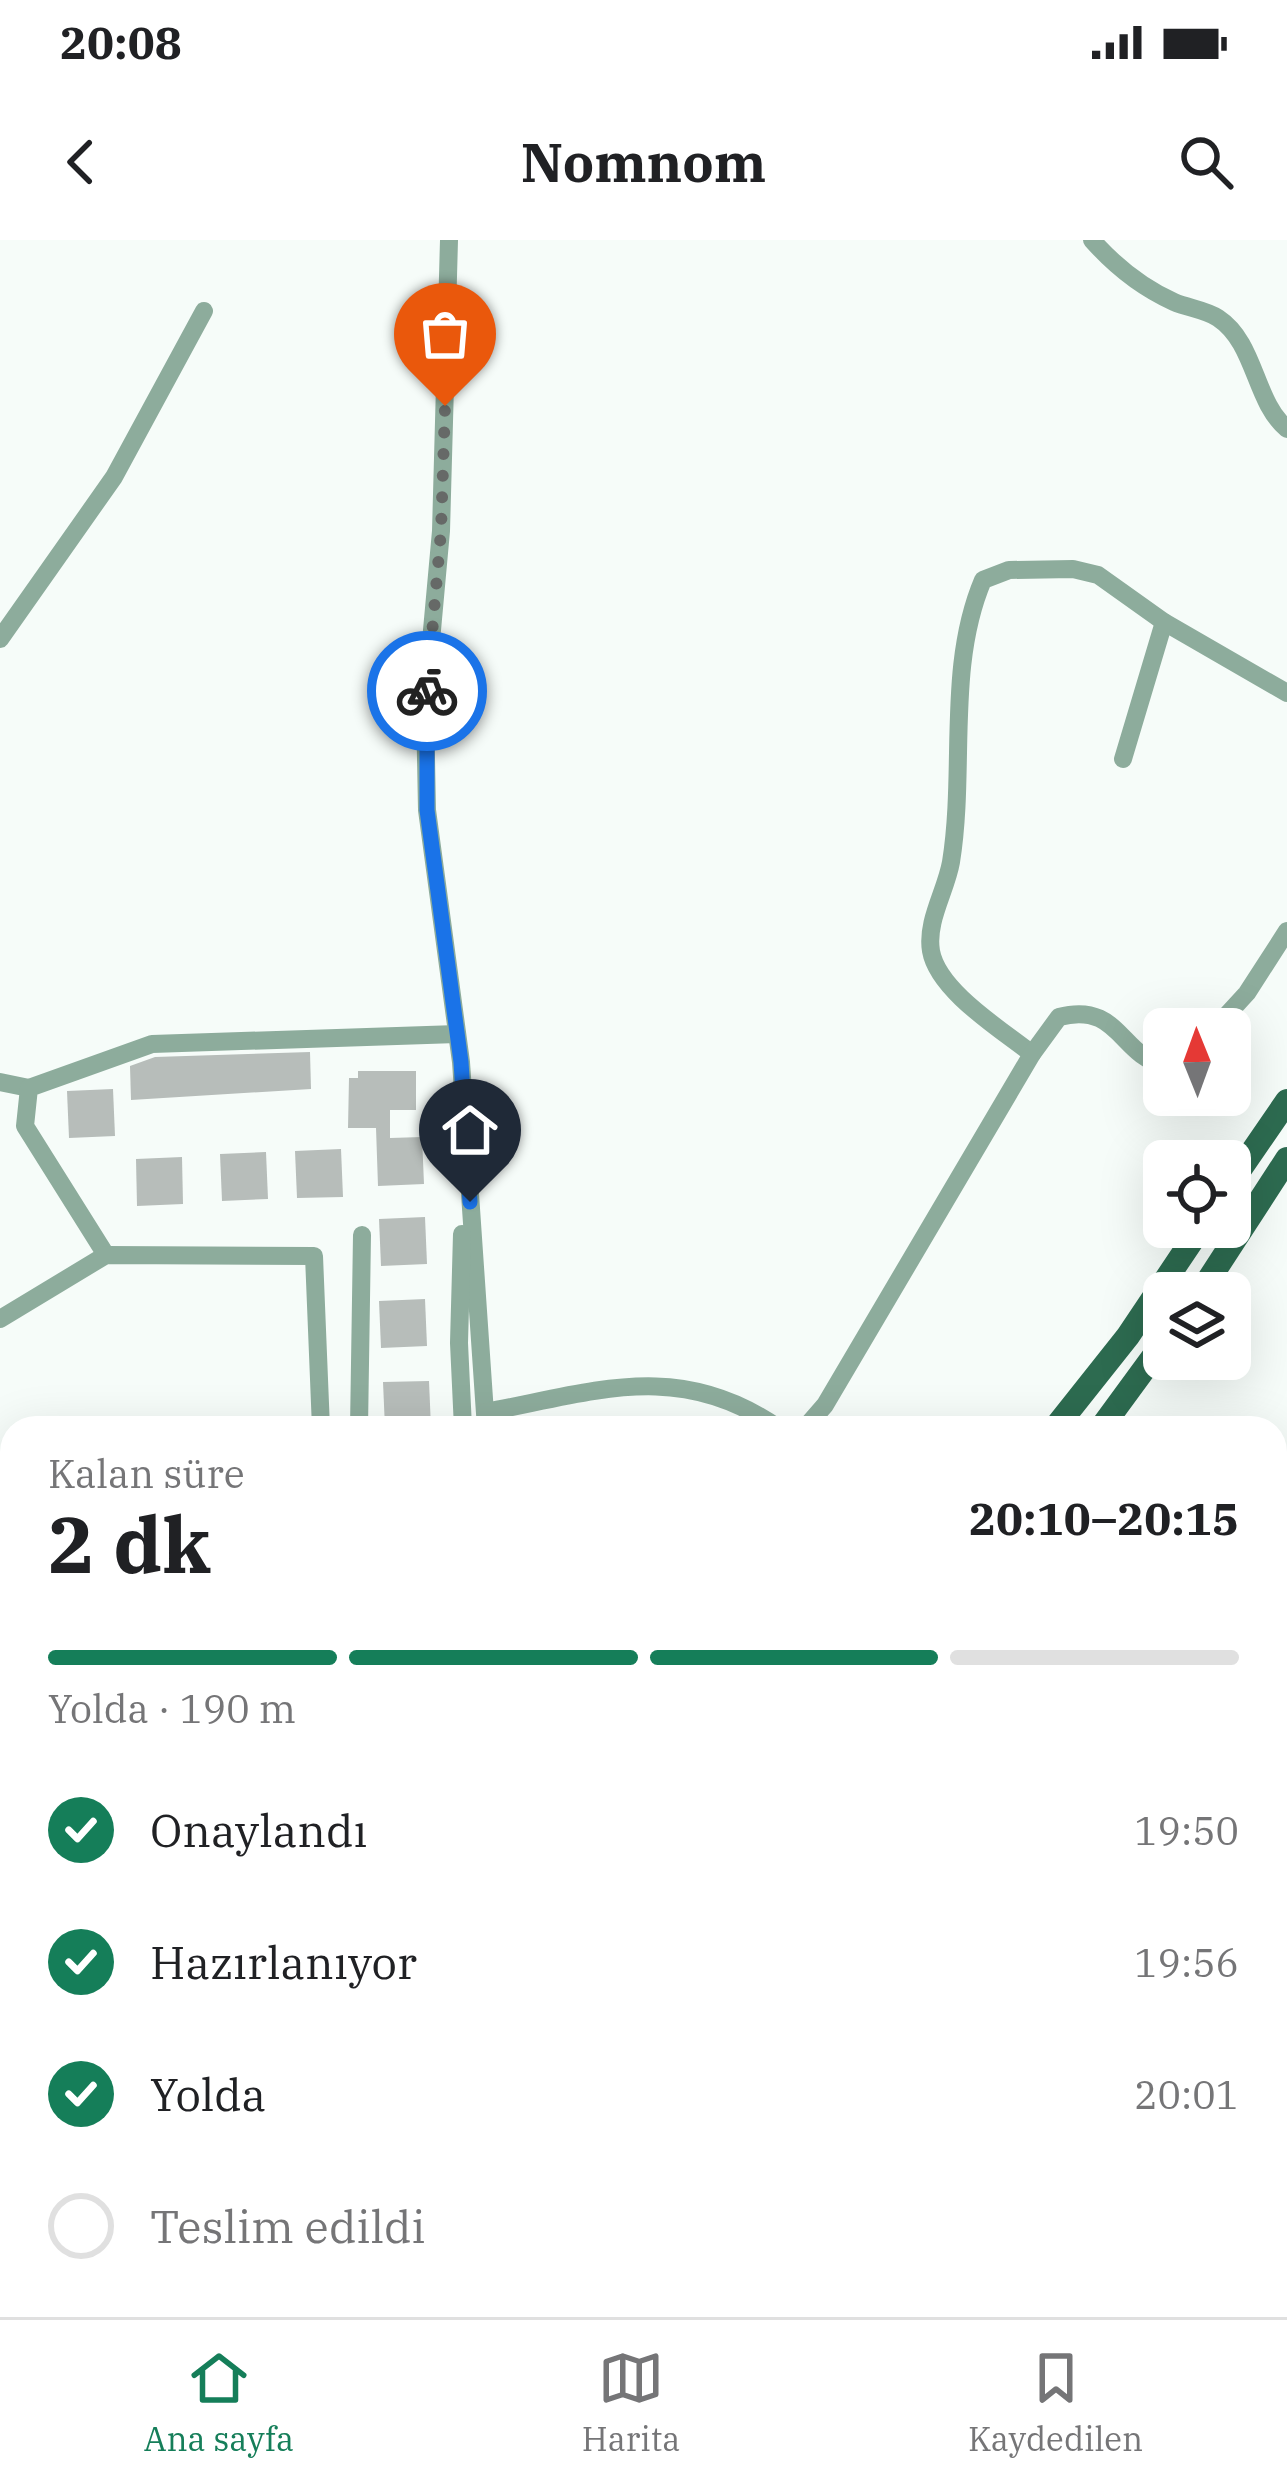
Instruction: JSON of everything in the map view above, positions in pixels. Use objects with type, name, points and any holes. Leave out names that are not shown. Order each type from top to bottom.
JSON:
[{"type":"main road","points":[[1251,1153],[1287,1101]]},
{"type":"main road","points":[[1214,1272],[1287,1159]]},
{"type":"main road","points":[[1065,1416],[1128,1336],[1187,1248]]},
{"type":"main road","points":[[1118,1416],[1143,1376]]},
{"type":"street","points":[[449,240],[441,531],[425,706],[427,810],[457,1034],[486,1416]]},
{"type":"street","points":[[1092,240],[1139,283],[1217,317],[1232,332],[1263,396],[1287,429]]},
{"type":"street","points":[[0,639],[114,477],[204,311]]},
{"type":"street","points":[[1033,1054],[967,1003],[939,974],[930,950],[932,923],[950,868],[956,829],[967,618],[983,580],[1009,570],[1073,569],[1098,575],[1164,622],[1287,693]]},
{"type":"street","points":[[1124,759],[1164,622]]},
{"type":"street","points":[[1233,1008],[1287,931]]},
{"type":"street","points":[[815,1416],[1059,1017],[1078,1012],[1116,1027],[1143,1054]]},
{"type":"street","points":[[0,1082],[29,1088],[152,1044],[457,1034]]},
{"type":"street","points":[[29,1088],[25,1126],[106,1255]]},
{"type":"street","points":[[462,1416],[462,1213],[470,1202]]},
{"type":"street","points":[[358,1416],[362,1235]]},
{"type":"street","points":[[0,1319],[106,1255],[314,1256],[321,1416]]},
{"type":"street","points":[[502,1416],[621,1386],[664,1384],[746,1405],[761,1416]]},
{"type":"building","points":[[310,1052],[311,1089],[131,1100],[130,1066],[155,1057]]},
{"type":"building","points":[[358,1071],[416,1071],[416,1110],[390,1110],[390,1138],[422,1137],[424,1184],[378,1186],[376,1128],[348,1128],[349,1078],[358,1078]]},
{"type":"building","points":[[113,1089],[115,1136],[69,1138],[67,1091]]},
{"type":"building","points":[[341,1149],[343,1197],[297,1198],[295,1151]]},
{"type":"building","points":[[266,1152],[268,1199],[222,1201],[220,1154]]},
{"type":"building","points":[[182,1157],[183,1204],[137,1206],[136,1159]]},
{"type":"building","points":[[425,1217],[427,1264],[381,1266],[379,1219]]},
{"type":"building","points":[[425,1299],[427,1346],[381,1348],[379,1301]]},
{"type":"building","points":[[429,1381],[430,1416],[384,1416],[383,1382]]},
{"type":"way so far","points":[[427,691],[441,531],[445,406]]},
{"type":"route","points":[[427,691],[427,810],[461,1062],[470,1202]]}]
